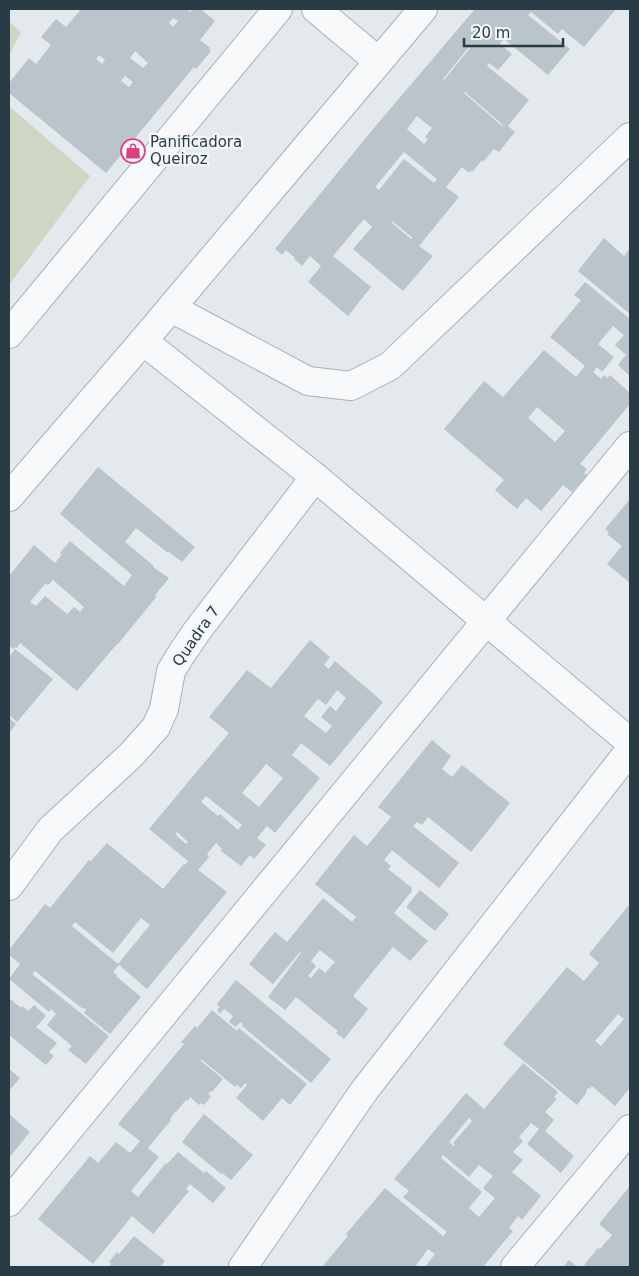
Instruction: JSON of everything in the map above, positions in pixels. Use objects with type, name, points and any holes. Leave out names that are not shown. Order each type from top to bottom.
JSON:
[{"type":"street","points":[[9,334],[278,9]]},
{"type":"street","points":[[316,9],[378,62]]},
{"type":"street","points":[[9,497],[423,9]]},
{"type":"street","points":[[171,308],[308,381],[351,386],[390,366],[630,137]]},
{"type":"street","points":[[143,341],[315,478],[630,742]]},
{"type":"street","points":[[9,1202],[630,446]]},
{"type":"street","name":"Quadra 7","points":[[9,886],[50,830],[131,755],[156,727],[164,709],[172,670],[182,653],[315,478]]},
{"type":"street","points":[[243,1267],[364,1091],[630,750]]},
{"type":"street","points":[[515,1267],[630,1129]]},
{"type":"green space","points":[[9,21],[21,32],[9,56]]},
{"type":"green space","points":[[9,106],[90,176],[9,285]]},
{"type":"building","points":[[81,9],[187,9],[190,12],[193,9],[201,9],[215,21],[200,40],[211,51],[196,69],[194,67],[106,173],[9,93],[9,83],[29,58],[36,64],[51,45],[41,37],[56,19],[66,27]],"holes":[[[173,18],[178,21],[173,27],[169,23]],[[135,51],[148,63],[143,68],[130,58]],[[99,55],[105,60],[102,64],[96,59]],[[125,76],[133,82],[129,87],[121,81]]]},
{"type":"building","points":[[475,9],[616,9],[584,47],[562,29],[558,34],[531,12],[528,15],[570,49],[548,75],[504,39],[500,44],[512,54],[498,70],[489,63],[487,66],[529,100],[508,126],[515,132],[499,152],[494,149],[473,171],[468,172],[462,167],[446,187],[459,197],[419,246],[433,256],[403,291],[353,249],[372,227],[364,219],[333,256],[371,287],[348,316],[308,282],[321,266],[310,256],[302,266],[286,250],[282,255],[275,249]],"holes":[[[469,47],[444,80],[443,79]],[[465,92],[503,125],[502,126]],[[417,116],[432,128],[425,137],[428,139],[424,144],[407,129]],[[404,152],[437,179],[434,183],[404,159],[379,190],[375,187]],[[391,222],[413,238],[411,239]]]},
{"type":"building","points":[[604,238],[624,256],[630,248],[630,314],[578,271]]},
{"type":"building","points":[[585,282],[630,319],[630,376],[618,365],[626,355],[615,345],[624,335],[613,326],[598,344],[614,357],[602,372],[597,367],[593,372],[601,379],[604,375],[607,378],[610,375],[630,393],[630,404],[580,464],[587,469],[584,473],[587,475],[572,492],[563,485],[541,511],[526,498],[517,509],[495,490],[504,480],[444,429],[484,381],[503,397],[544,350],[576,377],[585,366],[550,337],[581,300],[574,295]],"holes":[[[537,407],[565,431],[555,442],[528,418]]]},
{"type":"building","points":[[98,467],[195,547],[182,562],[136,528],[125,542],[153,567],[169,578],[155,595],[157,596],[118,644],[77,691],[20,643],[17,648],[13,649],[9,646],[9,576],[34,545],[55,563],[62,554],[60,553],[70,541],[124,586],[132,575],[60,514]],"holes":[[[53,580],[84,607],[80,612],[74,607],[67,614],[45,596],[36,606],[30,602],[46,583],[48,585]]]},
{"type":"building","points":[[630,499],[630,583],[607,564],[622,546],[607,534],[609,532],[605,529]]},
{"type":"building","points":[[310,640],[330,657],[324,665],[329,669],[335,661],[383,702],[330,766],[301,743],[292,755],[320,778],[275,833],[267,826],[257,838],[266,845],[254,859],[250,855],[241,866],[221,851],[222,849],[216,843],[207,854],[209,857],[198,870],[227,892],[147,989],[119,965],[113,972],[141,997],[110,1034],[84,1013],[86,1009],[83,1009],[35,971],[32,974],[109,1036],[86,1064],[68,1050],[72,1046],[47,1025],[56,1014],[51,1009],[49,1012],[9,979],[20,964],[9,955],[9,950],[45,904],[50,908],[89,860],[91,861],[107,843],[163,889],[188,861],[149,829],[229,733],[209,717],[247,670],[271,688]],"holes":[[[337,690],[346,698],[336,711],[330,706],[321,717],[332,726],[326,733],[304,716],[318,699],[326,705]],[[266,764],[283,778],[259,807],[242,793]],[[206,796],[242,825],[238,830],[220,814],[218,816],[201,802]],[[177,832],[188,842],[186,844],[175,834]],[[141,918],[150,925],[118,964],[72,926],[75,922],[113,953]]]},
{"type":"building","points":[[15,649],[53,679],[17,722],[9,715],[9,657]]},
{"type":"building","points":[[9,718],[16,724],[9,733]]},
{"type":"building","points":[[432,740],[451,756],[442,769],[452,777],[462,765],[510,803],[471,852],[428,817],[422,825],[417,822],[413,826],[459,863],[439,888],[392,850],[384,860],[391,866],[388,869],[412,888],[412,891],[394,913],[428,941],[410,961],[393,947],[353,996],[368,1009],[344,1039],[336,1033],[338,1031],[296,997],[285,1010],[268,997],[300,952],[273,984],[249,964],[275,932],[287,942],[323,898],[352,922],[356,917],[315,884],[354,835],[367,846],[391,817],[378,807]],"holes":[[[320,950],[335,962],[325,973],[319,968],[311,978],[308,976],[316,966],[311,961]]]},
{"type":"building","points":[[420,890],[449,914],[435,931],[406,907]]},
{"type":"building","points":[[628,906],[630,908],[630,1088],[615,1106],[592,1086],[588,1088],[577,1105],[503,1044],[567,967],[584,981],[599,963],[589,954]],"holes":[[[618,1014],[624,1019],[601,1046],[595,1041]]]},
{"type":"building","points":[[236,980],[331,1059],[311,1083],[242,1026],[243,1024],[240,1022],[236,1027],[229,1022],[233,1016],[224,1009],[220,1014],[217,1010],[220,1007],[217,1004]]},
{"type":"building","points":[[9,998],[28,1011],[34,1005],[46,1016],[36,1027],[57,1043],[49,1052],[54,1056],[46,1065],[9,1035]]},
{"type":"building","points":[[212,1010],[237,1031],[239,1028],[307,1084],[290,1105],[282,1098],[263,1121],[236,1098],[247,1085],[245,1083],[241,1088],[237,1085],[235,1087],[201,1059],[223,1079],[208,1094],[211,1096],[204,1105],[201,1103],[199,1105],[190,1097],[175,1112],[171,1120],[148,1148],[159,1157],[131,1191],[138,1197],[166,1163],[178,1152],[204,1173],[206,1171],[226,1188],[213,1203],[190,1184],[186,1189],[189,1191],[153,1234],[132,1216],[93,1264],[38,1219],[90,1156],[98,1163],[116,1142],[130,1153],[140,1141],[118,1124],[184,1044],[181,1042],[195,1026],[197,1028]]},
{"type":"building","points":[[523,1063],[558,1092],[554,1097],[557,1099],[545,1112],[554,1120],[545,1131],[574,1156],[561,1173],[527,1144],[539,1129],[531,1123],[519,1137],[523,1141],[513,1152],[523,1160],[512,1172],[541,1196],[522,1220],[518,1216],[509,1228],[513,1231],[483,1267],[425,1267],[435,1254],[428,1249],[415,1267],[322,1267],[348,1236],[346,1234],[385,1188],[443,1236],[447,1232],[403,1197],[409,1191],[394,1179],[466,1093],[484,1109]],"holes":[[[469,1118],[472,1121],[453,1143],[454,1146],[449,1142]],[[443,1155],[469,1177],[479,1165],[493,1176],[483,1188],[495,1198],[479,1217],[469,1208],[482,1192],[441,1158]]]},
{"type":"building","points":[[9,1069],[20,1078],[9,1091]]},
{"type":"building","points":[[9,1114],[30,1132],[9,1158]]},
{"type":"building","points":[[204,1114],[253,1155],[231,1180],[182,1142]]},
{"type":"building","points":[[630,1186],[630,1267],[584,1267],[598,1248],[600,1249],[612,1235],[599,1224]]},
{"type":"building","points":[[134,1236],[165,1261],[160,1267],[109,1267],[111,1264],[109,1262],[117,1252],[119,1254]]},
{"type":"building","points":[[569,1260],[577,1267],[563,1267]]},
{"type":"place","name":"Panificadora Queiroz","points":[[133,151]]}]
